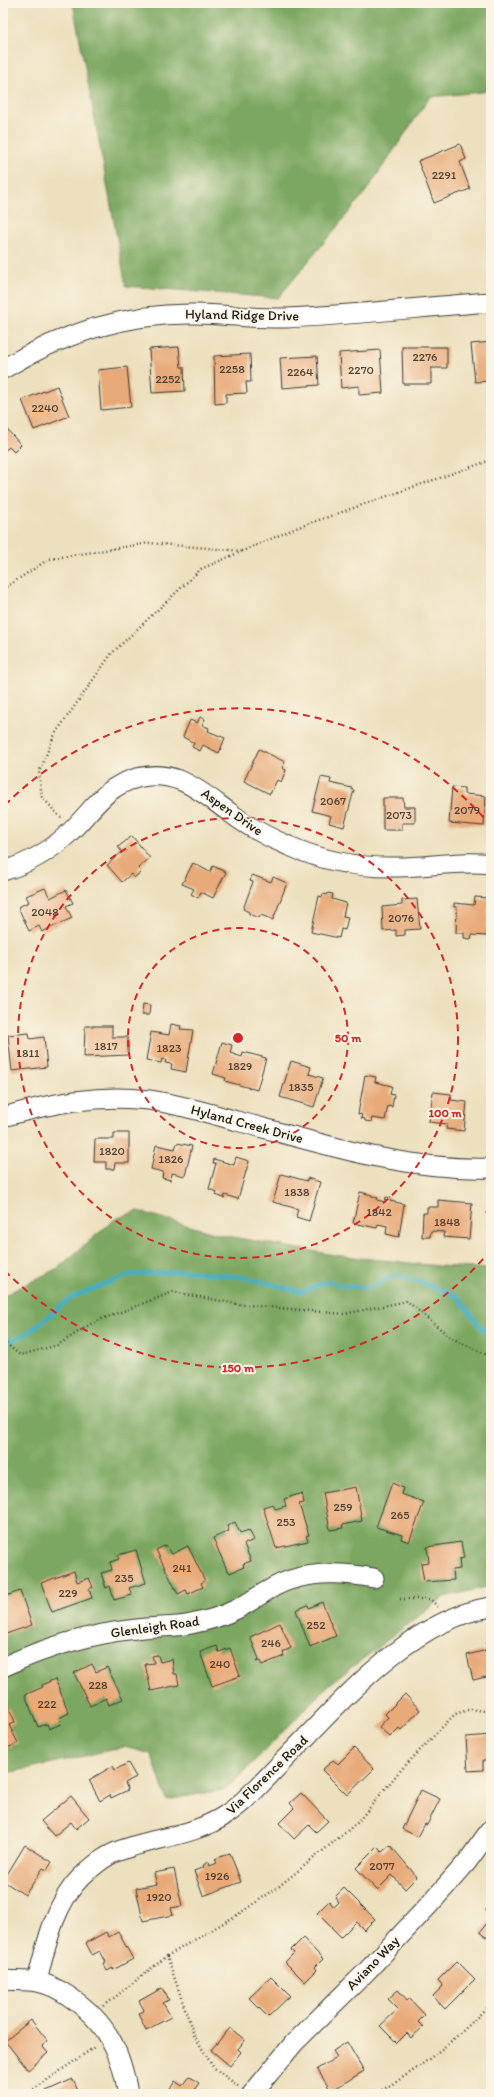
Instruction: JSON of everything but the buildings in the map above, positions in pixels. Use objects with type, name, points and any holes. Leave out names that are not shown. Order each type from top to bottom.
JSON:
[{"type":"street","name":"Hyland Ridge Drive","points":[[3,369],[24,357],[71,336],[118,322],[143,318],[196,314],[286,318],[491,302]]},
{"type":"street","name":"Aspen Drive","points":[[3,871],[22,865],[54,846],[69,834],[98,800],[108,791],[136,778],[151,775],[185,781],[199,788],[248,825],[268,837],[289,846],[333,860],[376,867],[397,867],[461,862],[491,864]]},
{"type":"street","name":"Hyland Creek Drive","points":[[3,1117],[62,1102],[105,1099],[148,1100],[194,1109],[369,1156],[422,1165],[491,1168]]},
{"type":"street","name":"Glenleigh Road","points":[[3,1667],[50,1648],[105,1633],[189,1624],[214,1618],[237,1609],[259,1594],[289,1580],[316,1574],[350,1574],[374,1578]]},
{"type":"street","name":"Via Florence Road","points":[[37,1981],[45,1948],[58,1914],[67,1896],[80,1879],[96,1864],[115,1852],[192,1831],[212,1824],[229,1813],[376,1668],[414,1638],[440,1623],[491,1607]]},
{"type":"street","name":"Aviano Way","points":[[246,2091],[429,1905],[467,1862],[491,1829]]},
{"type":"street","points":[[3,1980],[37,1981],[62,1992],[85,2008],[102,2025],[113,2042],[121,2060],[128,2094]]},
{"type":"path","points":[[61,819],[42,797],[39,772],[55,734],[112,653],[201,569],[296,528],[491,460]]},
{"type":"path","points":[[3,589],[49,559],[148,543],[243,551]]},
{"type":"path","points":[[3,1341],[20,1355],[58,1345],[92,1323],[174,1292],[237,1304],[344,1314],[407,1302],[450,1337],[491,1357]]},
{"type":"path","points":[[400,1599],[430,1599],[439,1608]]},
{"type":"path","points":[[246,2091],[213,2067],[194,2035],[167,1956],[237,1915],[277,1888],[356,1823],[399,1772],[455,1714],[471,1709],[491,1712]]},
{"type":"path","points":[[375,2094],[399,2081],[446,2046],[491,2003]]},
{"type":"green space","points":[[73,3],[491,3],[491,91],[430,97],[364,194],[278,298],[126,286]]},
{"type":"green space","points":[[138,1211],[221,1235],[334,1255],[438,1266],[491,1269],[491,1586],[444,1597],[330,1684],[227,1789],[167,1800],[151,1754],[124,1747],[3,1774],[3,1296],[58,1268],[115,1219]]},
{"type":"waterway","points":[[3,1344],[27,1334],[71,1298],[129,1275],[186,1271],[248,1278],[302,1292],[329,1281],[342,1286],[371,1288],[393,1275],[421,1282],[458,1297],[483,1330],[491,1331]]}]
